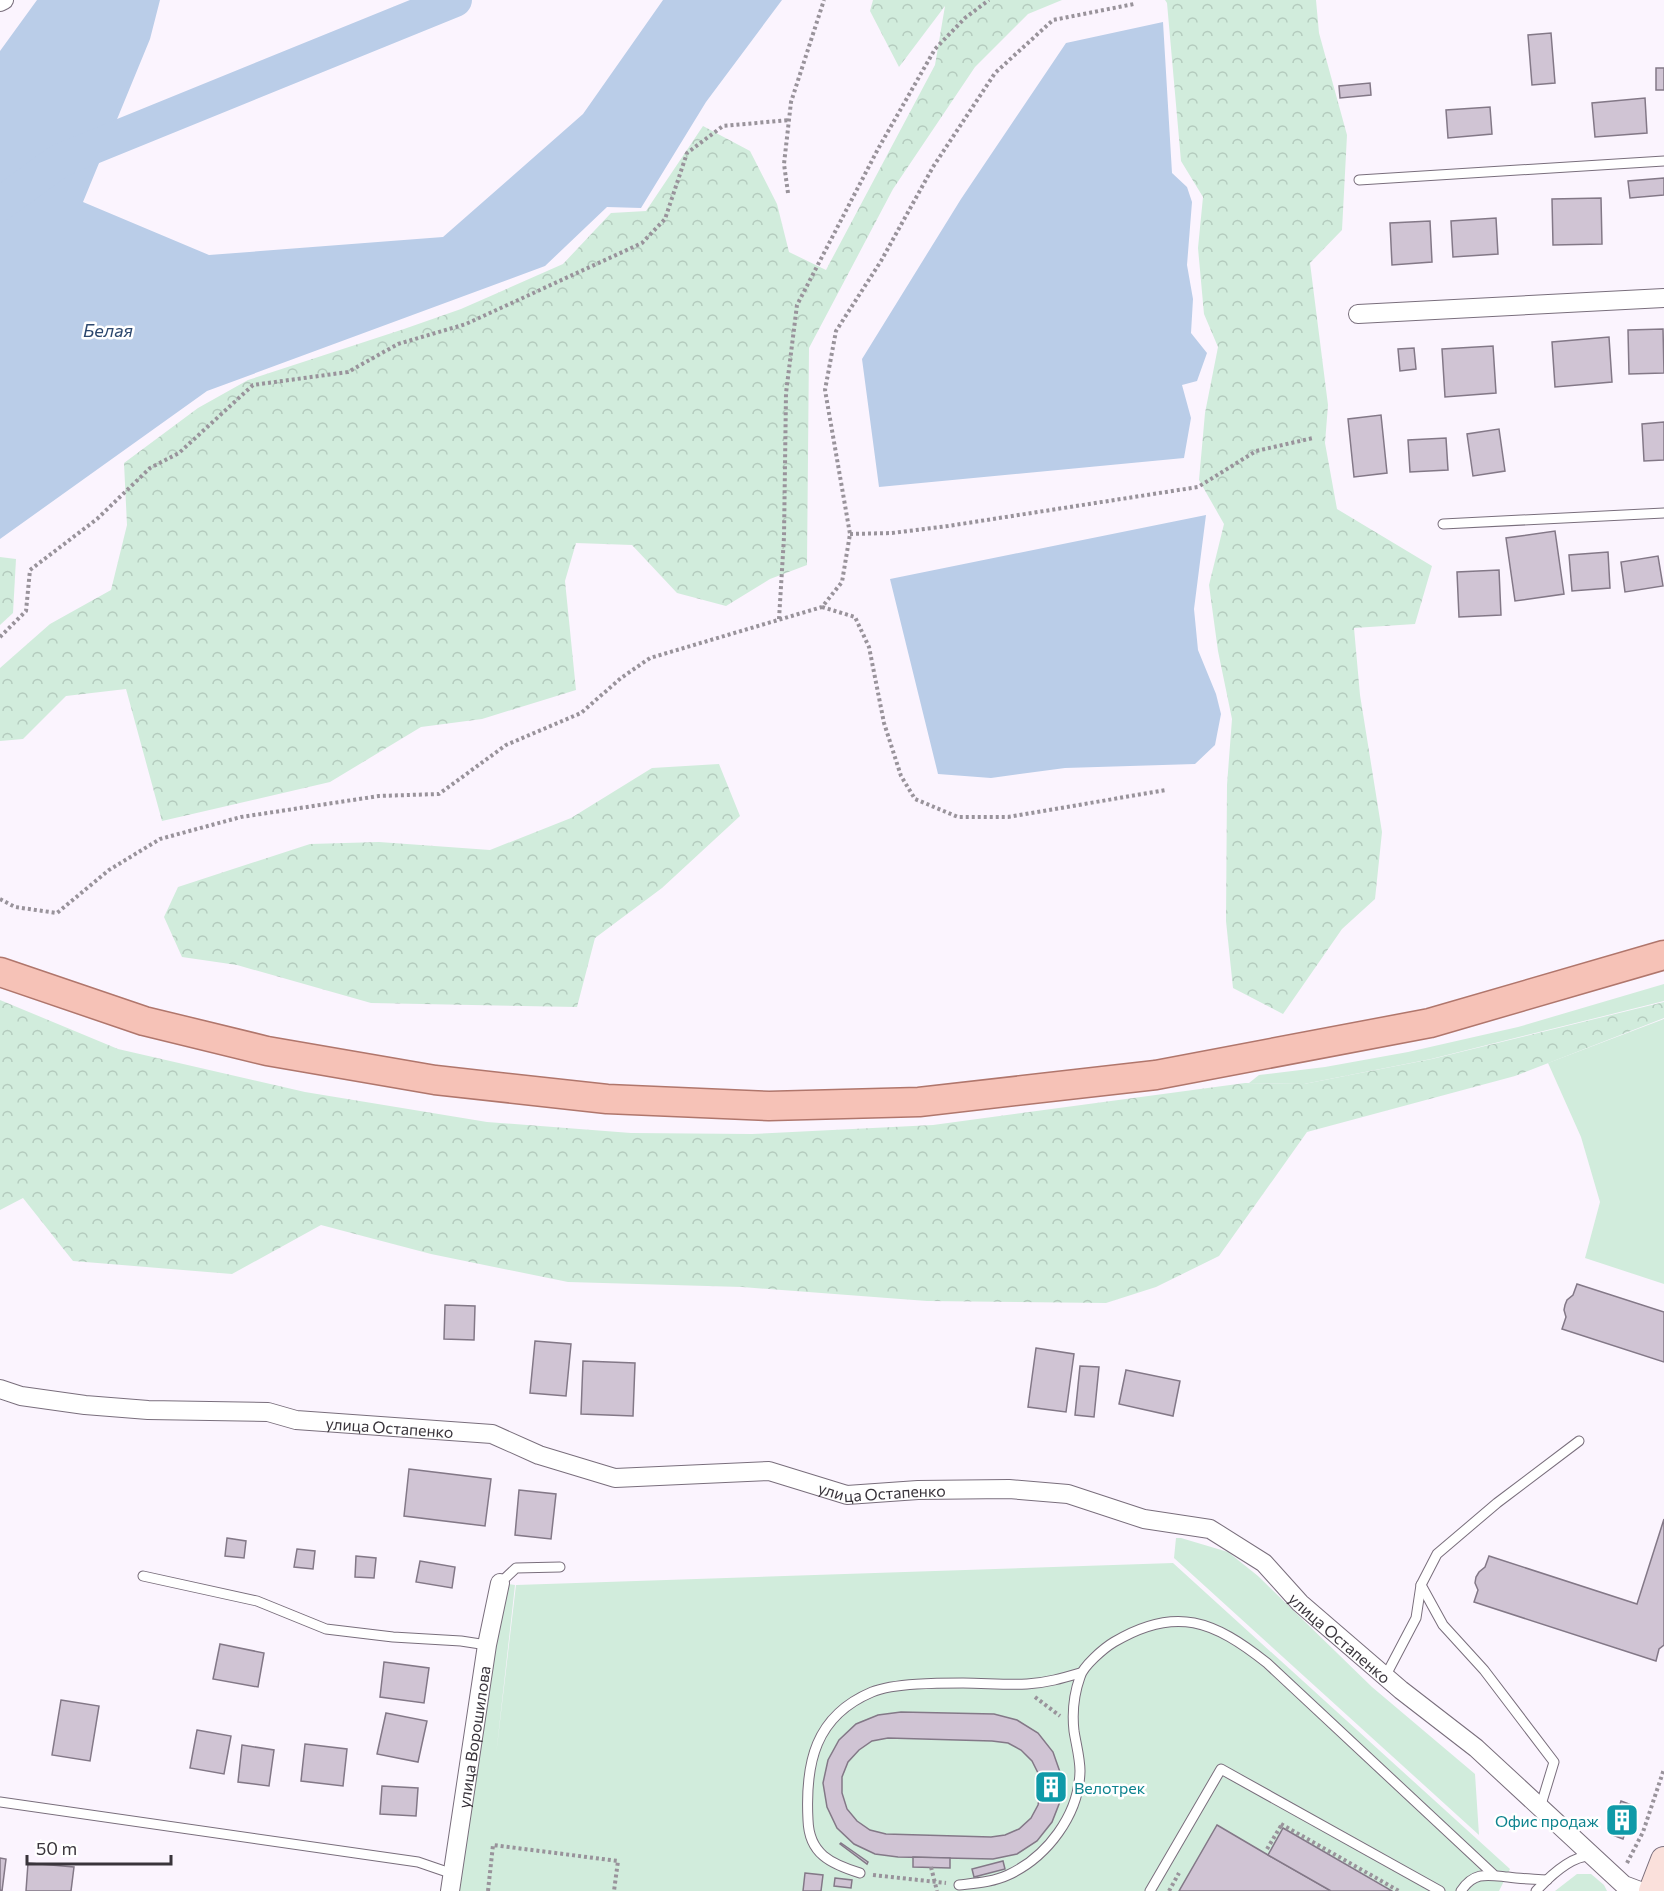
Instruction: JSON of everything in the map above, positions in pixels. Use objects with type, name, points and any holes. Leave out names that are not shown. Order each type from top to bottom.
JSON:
[{"type":"main road","points":[[1430,1023],[1544,976],[1664,938]]},
{"type":"main road","points":[[1430,1023],[1664,955]]},
{"type":"main road","points":[[0,972],[144,1021],[267,1051],[413,1076],[607,1099],[769,1106],[919,1102],[1156,1076],[1430,1023],[1549,1005],[1664,972]]},
{"type":"main road","points":[[1652,1891],[1664,1860]]},
{"type":"street","points":[[1358,314],[1664,298]]},
{"type":"street","name":"улица Остапенко","points":[[0,1389],[21,1396],[85,1405],[148,1410],[268,1412],[296,1420],[492,1434],[539,1455],[615,1478],[769,1471],[847,1495],[918,1490],[1009,1489],[1068,1494],[1144,1519],[1210,1530],[1264,1563],[1300,1603],[1385,1677],[1476,1748],[1624,1885],[1640,1891]]},
{"type":"street","name":"улица Ворошилова","points":[[452,1883],[488,1645],[500,1583]]},
{"type":"lane","points":[[1359,180],[1664,160]]},
{"type":"lane","points":[[1443,524],[1664,513]]},
{"type":"lane","points":[[1385,1677],[1416,1618],[1421,1585],[1437,1554],[1497,1503],[1579,1442]]},
{"type":"lane","points":[[500,1583],[516,1568],[560,1567]]},
{"type":"lane","points":[[143,1576],[257,1601],[326,1629],[488,1645]]},
{"type":"lane","points":[[1421,1585],[1443,1625],[1485,1670],[1554,1762],[1540,1808]]},
{"type":"lane","points":[[860,1874],[840,1867],[824,1857],[813,1846],[808,1827],[808,1775],[814,1750],[825,1728],[838,1713],[874,1691],[898,1687],[961,1683],[1052,1682],[1080,1673],[1105,1648],[1132,1632],[1155,1623],[1181,1620],[1204,1625],[1224,1633],[1243,1644],[1267,1663],[1493,1874]]},
{"type":"lane","points":[[959,1885],[993,1880],[1023,1867],[1047,1846],[1065,1823],[1077,1789],[1080,1772],[1075,1736],[1075,1694],[1080,1673]]},
{"type":"lane","points":[[1149,1891],[1221,1769],[1440,1891]]},
{"type":"lane","points":[[0,1802],[407,1860],[418,1862],[452,1883]]},
{"type":"lane","points":[[1536,1891],[1547,1880],[1583,1856],[1593,1856]]},
{"type":"lane","points":[[1461,1891],[1477,1876],[1493,1874],[1547,1880]]},
{"type":"path","points":[[788,193],[784,164],[791,102],[824,0]]},
{"type":"path","points":[[778,619],[784,537],[786,393],[797,305],[878,149],[935,49],[965,18],[989,0]]},
{"type":"path","points":[[822,607],[842,582],[850,534],[825,390],[836,331],[881,261],[933,167],[995,73],[1053,20],[1134,4]]},
{"type":"path","points":[[0,636],[26,611],[30,570],[97,519],[150,468],[179,453],[253,385],[348,372],[398,344],[466,324],[642,243],[665,219],[687,153],[723,126],[789,120]]},
{"type":"path","points":[[850,534],[892,533],[937,527],[1198,487],[1256,451],[1313,438]]},
{"type":"path","points":[[0,899],[15,907],[57,913],[109,870],[160,839],[241,817],[380,796],[439,794],[506,745],[582,712],[621,678],[650,658],[822,607],[855,617],[869,647],[884,723],[901,776],[915,799],[958,817],[1008,817],[1167,790]]},
{"type":"path","points":[[1004,1684],[1027,1692],[1048,1705],[1063,1719],[1075,1736]]},
{"type":"path","points":[[1625,1866],[1640,1837],[1664,1769]]},
{"type":"path","points":[[1267,1849],[1291,1808]]},
{"type":"path","points":[[1281,1824],[1398,1891]]},
{"type":"path","points":[[1640,1837],[1648,1840]]},
{"type":"path","points":[[488,1891],[494,1845],[618,1861],[614,1891]]},
{"type":"path","points":[[931,1867],[937,1891]]},
{"type":"path","points":[[860,1874],[959,1885]]},
{"type":"green space","points":[[873,0],[1062,0],[1028,14],[975,67],[893,189],[809,348],[807,565],[770,579],[726,606],[677,593],[632,545],[576,543],[565,581],[576,690],[482,719],[421,727],[330,782],[162,821],[126,689],[66,696],[23,739],[0,741],[0,668],[50,624],[111,590],[127,525],[124,463],[198,408],[248,380],[461,309],[563,264],[611,213],[646,211],[703,126],[750,151],[777,204],[789,252],[826,270],[935,65],[945,6],[899,67],[870,11]]},
{"type":"green space","points":[[1165,0],[1316,0],[1319,33],[1347,135],[1342,230],[1310,263],[1328,405],[1325,443],[1337,509],[1432,566],[1415,624],[1354,628],[1360,695],[1382,832],[1375,899],[1342,929],[1283,1014],[1233,988],[1226,921],[1227,785],[1232,719],[1218,651],[1209,585],[1224,524],[1199,480],[1205,413],[1218,347],[1204,314],[1198,248],[1203,197],[1181,161]]},
{"type":"green space","points":[[0,557],[16,559],[13,613],[0,625]]},
{"type":"green space","points":[[719,764],[740,816],[662,888],[595,938],[577,1007],[371,1003],[237,965],[182,957],[164,917],[178,887],[310,844],[379,842],[490,850],[571,818],[652,768]]},
{"type":"green space","points":[[1664,984],[1664,1001],[1431,1059],[1304,1084],[1249,1083],[1259,1075],[1325,1067],[1408,1052],[1518,1027]]},
{"type":"green space","points":[[0,1000],[118,1049],[305,1092],[487,1122],[631,1133],[752,1134],[933,1125],[1245,1083],[1304,1084],[1432,1059],[1664,1002],[1664,1018],[1515,1076],[1307,1132],[1219,1256],[1156,1287],[1106,1303],[927,1301],[742,1287],[568,1282],[431,1254],[321,1225],[232,1274],[73,1261],[23,1198],[0,1210]]},
{"type":"green space","points":[[1664,1019],[1664,1284],[1585,1258],[1600,1202],[1581,1137],[1548,1063]]},
{"type":"green space","points":[[1176,1538],[1228,1552],[1258,1576],[1372,1687],[1475,1774],[1479,1835],[1174,1558]]},
{"type":"green space","points":[[1173,1563],[1510,1869],[1499,1891],[456,1891],[500,1583],[515,1585],[496,1755],[516,1585]]},
{"type":"green space","points":[[1577,1874],[1591,1874],[1604,1885],[1607,1891],[1555,1891]]},
{"type":"water","name":"Белая","points":[[37,0],[160,0],[150,39],[83,202],[209,255],[443,237],[583,114],[663,0],[782,0],[706,102],[641,208],[607,207],[545,266],[207,391],[0,539],[0,51]]},
{"type":"water","points":[[1163,22],[1172,173],[1187,187],[1192,202],[1187,265],[1193,299],[1191,333],[1207,353],[1197,381],[1182,385],[1191,418],[1184,458],[879,487],[862,359],[961,199],[1066,43]]},
{"type":"water","points":[[1206,515],[1194,609],[1198,650],[1216,694],[1221,714],[1215,745],[1195,764],[1065,768],[991,778],[938,774],[890,579]]},
{"type":"building","points":[[1551,33],[1555,83],[1532,85],[1528,35]]},
{"type":"building","points":[[1656,68],[1664,68],[1664,90],[1656,90]]},
{"type":"building","points":[[1370,83],[1371,95],[1340,98],[1339,86]]},
{"type":"building","points":[[1645,98],[1647,133],[1595,137],[1592,103]]},
{"type":"building","points":[[1490,107],[1492,134],[1448,138],[1446,110]]},
{"type":"building","points":[[1664,178],[1664,195],[1630,198],[1628,181]]},
{"type":"building","points":[[1601,198],[1602,244],[1553,245],[1552,199]]},
{"type":"building","points":[[1496,218],[1498,254],[1453,257],[1451,221]]},
{"type":"building","points":[[1430,221],[1432,262],[1392,265],[1390,223]]},
{"type":"building","points":[[1663,329],[1664,373],[1629,374],[1628,330]]},
{"type":"building","points":[[1609,337],[1612,382],[1555,387],[1552,342]]},
{"type":"building","points":[[1493,346],[1496,393],[1445,397],[1442,349]]},
{"type":"building","points":[[1414,348],[1416,369],[1400,371],[1398,349]]},
{"type":"building","points":[[1381,415],[1387,473],[1354,477],[1348,419]]},
{"type":"building","points":[[1664,422],[1664,460],[1644,461],[1642,424]]},
{"type":"building","points":[[1499,429],[1505,471],[1473,476],[1467,434]]},
{"type":"building","points":[[1446,438],[1448,470],[1410,472],[1408,440]]},
{"type":"building","points":[[1555,531],[1564,594],[1515,601],[1506,538]]},
{"type":"building","points":[[1608,552],[1610,588],[1572,591],[1569,555]]},
{"type":"building","points":[[1658,556],[1663,586],[1625,592],[1621,562]]},
{"type":"building","points":[[1499,570],[1501,615],[1459,617],[1457,572]]},
{"type":"building","points":[[1577,1284],[1664,1312],[1664,1362],[1562,1329],[1566,1317],[1565,1305],[1573,1295]]},
{"type":"building","points":[[445,1305],[475,1306],[474,1340],[444,1339]]},
{"type":"building","points":[[535,1341],[571,1344],[566,1396],[530,1393]]},
{"type":"building","points":[[1036,1348],[1074,1354],[1066,1412],[1028,1407]]},
{"type":"building","points":[[583,1361],[635,1363],[633,1416],[581,1414]]},
{"type":"building","points":[[1080,1366],[1099,1367],[1094,1417],[1075,1415]]},
{"type":"building","points":[[1126,1370],[1180,1381],[1173,1416],[1119,1404]]},
{"type":"building","points":[[409,1469],[491,1479],[485,1526],[404,1516]]},
{"type":"building","points":[[519,1490],[556,1494],[551,1539],[515,1535]]},
{"type":"building","points":[[1664,1519],[1664,1645],[1659,1649],[1656,1661],[1474,1602],[1478,1590],[1475,1583],[1476,1577],[1485,1567],[1489,1556],[1637,1604]]},
{"type":"building","points":[[227,1538],[246,1541],[244,1558],[225,1556]]},
{"type":"building","points":[[297,1549],[315,1551],[313,1569],[294,1567]]},
{"type":"building","points":[[356,1556],[376,1558],[374,1578],[355,1577]]},
{"type":"building","points":[[420,1561],[455,1567],[452,1588],[416,1582]]},
{"type":"building","points":[[220,1644],[264,1653],[258,1687],[213,1679]]},
{"type":"building","points":[[384,1662],[429,1668],[424,1703],[380,1697]]},
{"type":"building","points":[[61,1700],[99,1706],[90,1761],[52,1755]]},
{"type":"building","name":"Велотрек","points":[[901,1712],[994,1714],[1017,1720],[1038,1733],[1053,1752],[1061,1775],[1061,1799],[1052,1822],[1037,1841],[1017,1854],[993,1859],[898,1857],[875,1854],[854,1844],[837,1828],[827,1807],[823,1783],[828,1760],[839,1740],[856,1724],[878,1715]],"holes":[[[888,1738],[1008,1743],[1021,1750],[1032,1761],[1039,1775],[1041,1790],[1038,1805],[1031,1818],[1019,1829],[1005,1835],[991,1837],[886,1834],[870,1830],[857,1821],[847,1809],[842,1793],[842,1777],[848,1762],[872,1741]]]},
{"type":"building","points":[[386,1713],[427,1721],[418,1762],[377,1754]]},
{"type":"building","points":[[197,1730],[231,1736],[224,1774],[190,1768]]},
{"type":"building","points":[[305,1744],[347,1749],[343,1786],[301,1781]]},
{"type":"building","points":[[242,1745],[274,1750],[269,1786],[238,1782]]},
{"type":"building","points":[[382,1786],[418,1788],[416,1816],[380,1814]]},
{"type":"building","name":"Офис продаж","points":[[1621,1801],[1634,1806],[1623,1839],[1610,1834]]},
{"type":"building","points":[[1217,1825],[1268,1855],[1331,1891],[1179,1891]]},
{"type":"building","points":[[1283,1828],[1392,1891],[1331,1891],[1268,1855]]},
{"type":"building","points":[[840,1844],[868,1862],[867,1864]]},
{"type":"building","points":[[913,1857],[950,1858],[950,1868],[913,1867]]},
{"type":"building","points":[[0,1858],[6,1859],[2,1891],[0,1890]]},
{"type":"building","points":[[1003,1861],[1005,1869],[974,1877],[972,1869]]},
{"type":"building","points":[[28,1863],[74,1867],[71,1891],[26,1891]]},
{"type":"building","points":[[805,1873],[823,1875],[821,1891],[803,1891]]},
{"type":"building","points":[[835,1878],[852,1880],[851,1888],[834,1886]]},
{"type":"waterway","name":"Белая","points":[[0,204],[59,161],[455,0]]},
{"type":"place","name":"Велотрек","points":[[1051,1787]]},
{"type":"place","name":"Офис продаж","points":[[1622,1820]]}]
